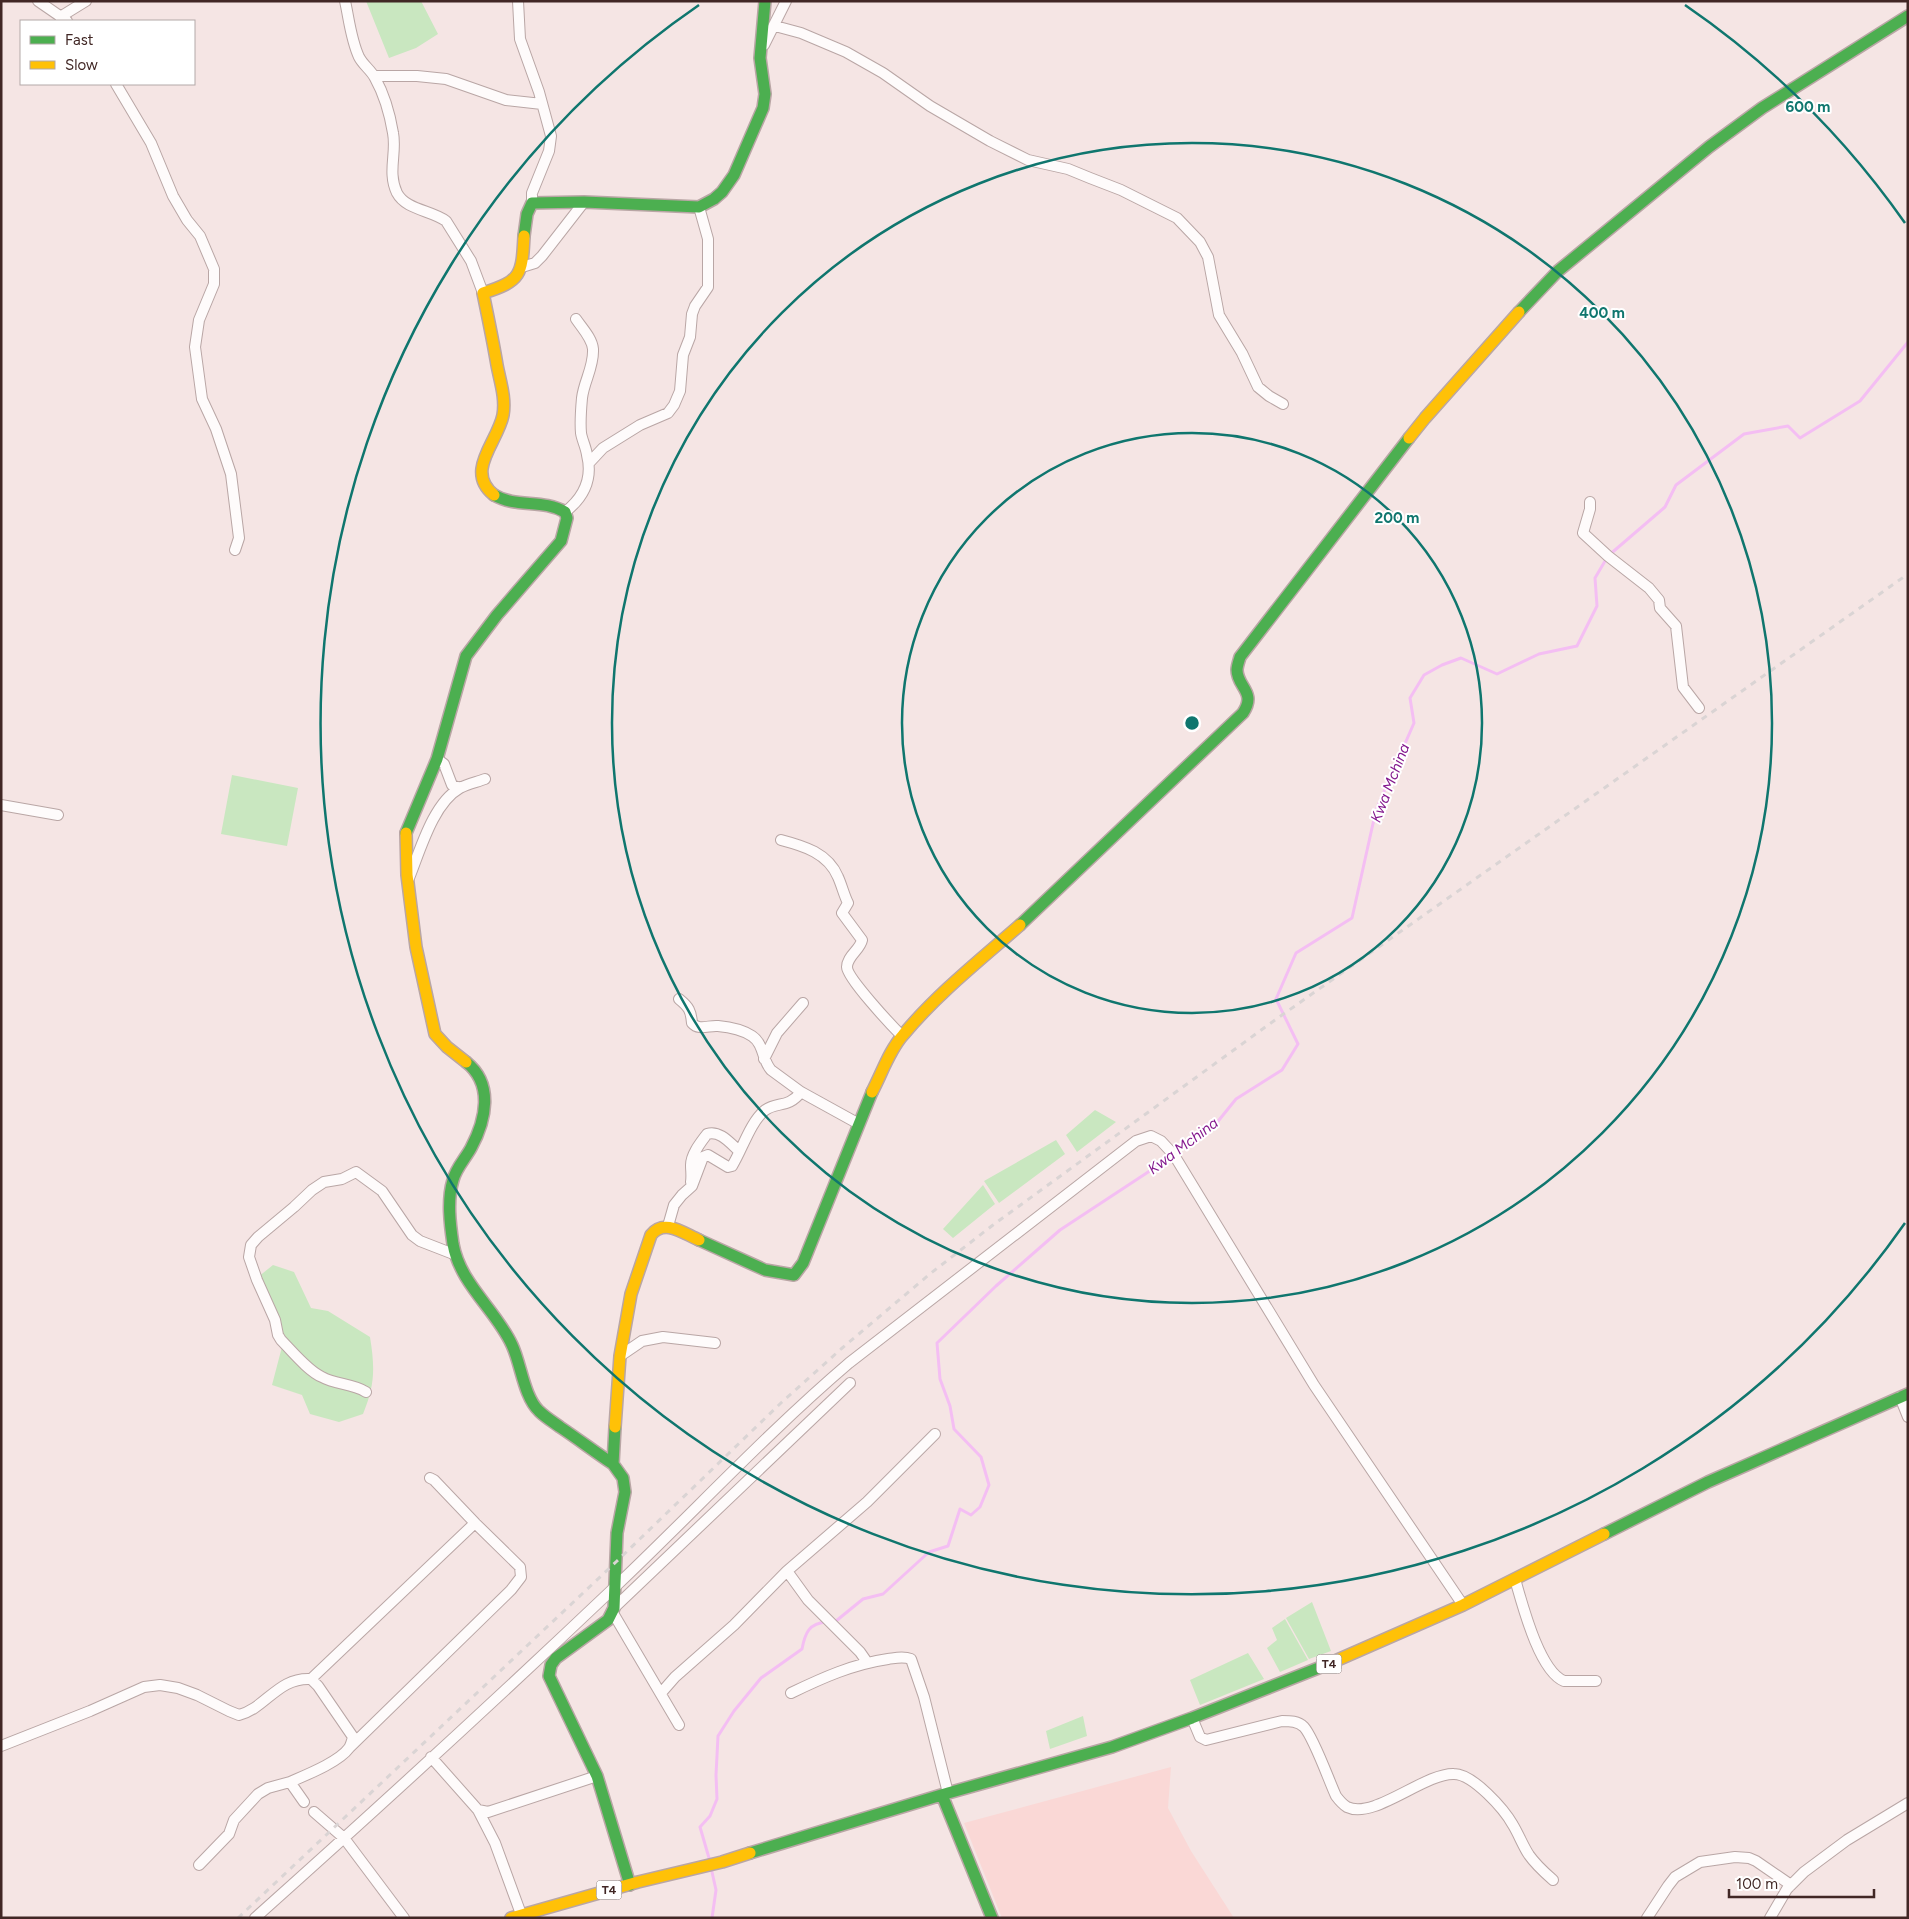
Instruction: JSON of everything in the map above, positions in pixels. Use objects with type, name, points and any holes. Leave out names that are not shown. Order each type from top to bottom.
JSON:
[{"type":"main road","points":[[630,1885],[597,1776],[549,1676],[549,1668],[552,1662],[608,1620],[614,1610],[617,1533],[625,1492],[625,1482],[613,1464],[538,1411],[531,1399],[510,1340],[472,1284],[456,1255],[450,1209],[450,1189],[456,1172],[475,1142],[482,1125],[486,1111],[485,1099],[483,1084],[474,1069],[441,1043],[435,1034],[416,947],[408,882],[406,834],[437,759],[454,707],[459,676],[466,656],[497,615],[547,559],[560,541],[567,518],[565,512],[557,508],[544,505],[513,503],[501,499],[485,487],[480,477],[481,467],[503,416],[504,403],[484,293],[503,288],[515,280],[522,267],[526,218],[532,204],[584,202],[654,207],[699,207],[722,192],[734,175],[761,116],[765,94],[760,68],[765,1]]},
{"type":"main road","points":[[613,1464],[620,1356],[631,1294],[647,1244],[656,1229],[661,1226],[668,1226],[746,1262],[785,1276],[794,1275],[804,1263],[859,1124],[883,1069],[902,1036],[935,1001],[1029,918],[1243,713],[1248,704],[1249,693],[1237,671],[1240,657],[1425,418],[1532,297],[1558,271],[1708,147],[1762,108],[1908,16]]},
{"type":"main road","name":"T4","points":[[516,1916],[722,1862],[945,1794],[1112,1747],[1192,1718],[1342,1659],[1462,1605],[1708,1482],[1904,1396]]},
{"type":"main road","points":[[945,1794],[992,1918]]},
{"type":"street","points":[[38,1],[63,19],[86,1]]},
{"type":"street","points":[[345,1],[356,51],[374,76],[393,131],[392,173],[397,193],[403,201],[424,212],[440,216],[446,221],[471,261],[484,293]]},
{"type":"street","points":[[518,1],[520,39],[549,125],[551,145],[532,193],[532,204]]},
{"type":"street","points":[[762,48],[786,1]]},
{"type":"street","points":[[774,26],[801,33],[846,52],[883,73],[930,106],[1020,156],[1090,178],[1145,201],[1177,218],[1200,242],[1208,257],[1219,315],[1242,353],[1258,387],[1269,396],[1284,404]]},
{"type":"street","points":[[374,76],[417,76],[446,79],[506,100],[542,104]]},
{"type":"street","points":[[117,85],[151,143],[173,196],[187,220],[200,236],[214,269],[214,284],[199,320],[195,347],[202,400],[216,429],[232,474],[239,538],[235,550]]},
{"type":"street","points":[[522,267],[535,263],[542,256],[584,202]]},
{"type":"street","points":[[589,463],[602,448],[640,425],[668,413],[674,405],[680,391],[683,355],[690,336],[692,314],[708,287],[708,239],[699,207]]},
{"type":"street","points":[[565,512],[576,503],[584,492],[589,463],[581,431],[582,395],[591,369],[593,348],[586,332],[576,319]]},
{"type":"street","points":[[1590,502],[1583,533],[1608,556],[1649,588],[1659,600],[1660,608],[1676,626],[1683,686],[1699,708]]},
{"type":"street","points":[[437,759],[444,764],[452,784],[460,788]]},
{"type":"street","points":[[408,882],[434,818],[447,798],[460,788],[485,779]]},
{"type":"street","points":[[1,805],[58,815]]},
{"type":"street","points":[[781,840],[811,850],[826,859],[834,869],[848,903],[842,912],[862,940],[861,945],[849,960],[848,971],[902,1036]]},
{"type":"street","points":[[680,1000],[690,1011],[692,1023],[695,1026],[701,1028],[716,1025],[747,1033],[757,1041],[764,1059],[771,1070],[801,1092],[859,1124]]},
{"type":"street","points":[[764,1059],[771,1043],[783,1025],[803,1003]]},
{"type":"street","points":[[668,1226],[674,1205],[689,1190],[697,1177],[701,1160],[705,1156],[711,1156],[728,1167],[732,1166],[739,1151],[765,1111],[788,1104],[796,1099],[801,1092]]},
{"type":"street","points":[[689,1190],[693,1171],[691,1165],[693,1156],[707,1134],[719,1135],[739,1151]]},
{"type":"street","points":[[255,1918],[616,1586],[808,1397],[849,1363],[1136,1141],[1151,1136],[1161,1141],[1174,1155],[1314,1385],[1462,1605]]},
{"type":"street","points":[[366,1392],[350,1384],[334,1382],[319,1376],[281,1340],[275,1320],[249,1257],[251,1245],[312,1190],[329,1180],[342,1179],[356,1172],[382,1191],[412,1235],[420,1241],[456,1255]]},
{"type":"street","points":[[620,1356],[642,1341],[663,1337],[715,1343]]},
{"type":"street","points":[[680,1725],[614,1610],[850,1383]]},
{"type":"street","points":[[1904,1396],[1908,1417]]},
{"type":"street","points":[[661,1693],[675,1677],[734,1625],[787,1572],[867,1502],[935,1434]]},
{"type":"street","points":[[198,1865],[229,1834],[234,1820],[258,1794],[268,1788],[304,1776],[340,1757],[511,1590],[521,1577],[520,1567],[430,1478]]},
{"type":"street","points":[[1,1746],[90,1711],[144,1687],[160,1685],[178,1688],[239,1715],[288,1683],[300,1679],[311,1679],[475,1523]]},
{"type":"street","points":[[787,1572],[808,1600],[860,1652],[867,1662]]},
{"type":"street","points":[[1515,1579],[1531,1632],[1550,1668],[1564,1681],[1596,1680]]},
{"type":"street","points":[[791,1692],[826,1676],[867,1662],[905,1657],[911,1659],[929,1716],[945,1794]]},
{"type":"street","points":[[311,1679],[318,1686],[353,1737],[349,1748]]},
{"type":"street","points":[[1192,1718],[1200,1737],[1206,1740],[1282,1721],[1291,1721],[1303,1726],[1311,1738],[1336,1796],[1342,1803],[1354,1809],[1374,1806],[1437,1777],[1454,1774],[1462,1775],[1477,1785],[1501,1809],[1514,1825],[1530,1856],[1541,1870],[1553,1880]]},
{"type":"street","points":[[432,1757],[478,1810],[495,1843],[516,1916]]},
{"type":"street","points":[[478,1810],[492,1812],[597,1776]]},
{"type":"street","points":[[290,1782],[304,1802]]},
{"type":"street","points":[[1770,1918],[1791,1885],[1804,1872],[1847,1840],[1908,1803]]},
{"type":"street","points":[[314,1812],[344,1838],[404,1918]]},
{"type":"street","points":[[1647,1918],[1675,1877],[1700,1862],[1735,1857],[1749,1858],[1791,1885]]},
{"type":"shaded area","points":[[1171,1767],[1168,1808],[1191,1851],[1234,1918],[1002,1918],[964,1823]]},
{"type":"green space","points":[[366,1],[421,1],[438,34],[416,48],[389,58]]},
{"type":"green space","points":[[232,775],[298,788],[287,846],[221,834]]},
{"type":"green space","points":[[1095,1110],[1116,1122],[1077,1152],[1066,1135]]},
{"type":"green space","points":[[1056,1140],[1065,1154],[999,1203],[984,1181]]},
{"type":"green space","points":[[983,1185],[995,1204],[953,1238],[943,1229]]},
{"type":"green space","points":[[273,1265],[294,1272],[311,1308],[328,1311],[370,1337],[373,1376],[370,1394],[363,1414],[339,1422],[310,1414],[302,1395],[272,1385],[283,1343],[276,1309],[258,1277]]},
{"type":"green space","points":[[1312,1602],[1331,1651],[1309,1659],[1286,1618]]},
{"type":"green space","points":[[1285,1619],[1308,1660],[1280,1672],[1267,1648],[1277,1640],[1272,1628]]},
{"type":"green space","points":[[1248,1653],[1264,1679],[1200,1705],[1190,1680]]},
{"type":"green space","points":[[1083,1716],[1087,1736],[1050,1749],[1046,1731]]},
{"type":"waterway","name":"Kwa Mchina","points":[[833,1621],[836,1621],[863,1599],[883,1594],[929,1552],[948,1546],[960,1509],[971,1515],[980,1507],[989,1485],[981,1457],[954,1429],[950,1406],[940,1379],[937,1343],[996,1286],[1060,1230],[1174,1155],[1183,1144],[1215,1125],[1236,1099],[1282,1070],[1298,1044],[1276,999],[1296,953],[1352,918],[1376,810],[1414,723],[1410,698],[1424,675],[1442,665],[1461,658],[1497,674],[1539,654],[1577,646],[1597,606],[1595,578],[1608,556],[1665,507],[1676,485],[1744,434],[1788,426],[1800,438],[1860,401],[1908,342]]},
{"type":"waterway","name":"Kwa Mchina","points":[[709,1858],[700,1827],[710,1816],[717,1799],[718,1736],[734,1711],[761,1678],[802,1649],[806,1634],[812,1627],[816,1624],[827,1622]]},
{"type":"waterway","name":"Kwa Mchina","points":[[712,1872],[716,1890],[712,1918]]},
{"type":"railway","points":[[238,1918],[617,1561],[782,1402],[931,1273],[993,1225],[1275,1020],[1908,574]]},
{"type":"traffic: fast","points":[[524,236],[527,214],[532,203],[584,202],[699,207],[722,192],[734,175],[763,108],[765,94],[760,58],[765,1]]},
{"type":"traffic: fast","points":[[1519,312],[1558,271],[1709,147],[1762,108],[1908,16]]},
{"type":"traffic: fast","points":[[1020,925],[1243,713],[1248,700],[1238,676],[1237,668],[1240,657],[1409,438]]},
{"type":"traffic: fast","points":[[406,833],[437,759],[466,656],[497,615],[561,541],[567,518],[565,512],[557,508],[511,501],[494,495]]},
{"type":"traffic: fast","points":[[466,1062],[481,1081],[485,1103],[476,1137],[456,1171],[451,1188],[450,1220],[457,1258],[463,1272],[512,1345],[526,1389],[534,1405],[546,1417],[613,1464]]},
{"type":"traffic: fast","points":[[699,1240],[765,1270],[794,1275],[803,1263],[872,1092]]},
{"type":"traffic: fast","points":[[1604,1534],[1708,1482],[1908,1394]]},
{"type":"traffic: fast","points":[[615,1427],[613,1464],[623,1478],[625,1492],[617,1533],[614,1608],[608,1620],[556,1658],[551,1665],[549,1676],[597,1776],[630,1885]]},
{"type":"traffic: fast","points":[[750,1853],[948,1793],[1112,1747],[1192,1718],[1326,1665]]},
{"type":"traffic: fast","points":[[942,1795],[992,1918]]},
{"type":"traffic: slow","points":[[494,495],[486,486],[482,476],[482,466],[500,425],[504,402],[483,293],[513,280],[520,268],[524,236]]},
{"type":"traffic: slow","points":[[1409,438],[1519,312]]},
{"type":"traffic: slow","points":[[406,833],[407,875],[416,947],[435,1034],[447,1047],[466,1062]]},
{"type":"traffic: slow","points":[[872,1092],[894,1048],[916,1020],[959,978],[1020,925]]},
{"type":"traffic: slow","points":[[615,1427],[620,1356],[631,1294],[651,1235],[656,1230],[668,1227],[699,1240]]},
{"type":"traffic: slow","points":[[1326,1665],[1463,1605],[1604,1534]]},
{"type":"traffic: slow","points":[[511,1918],[750,1853]]}]
